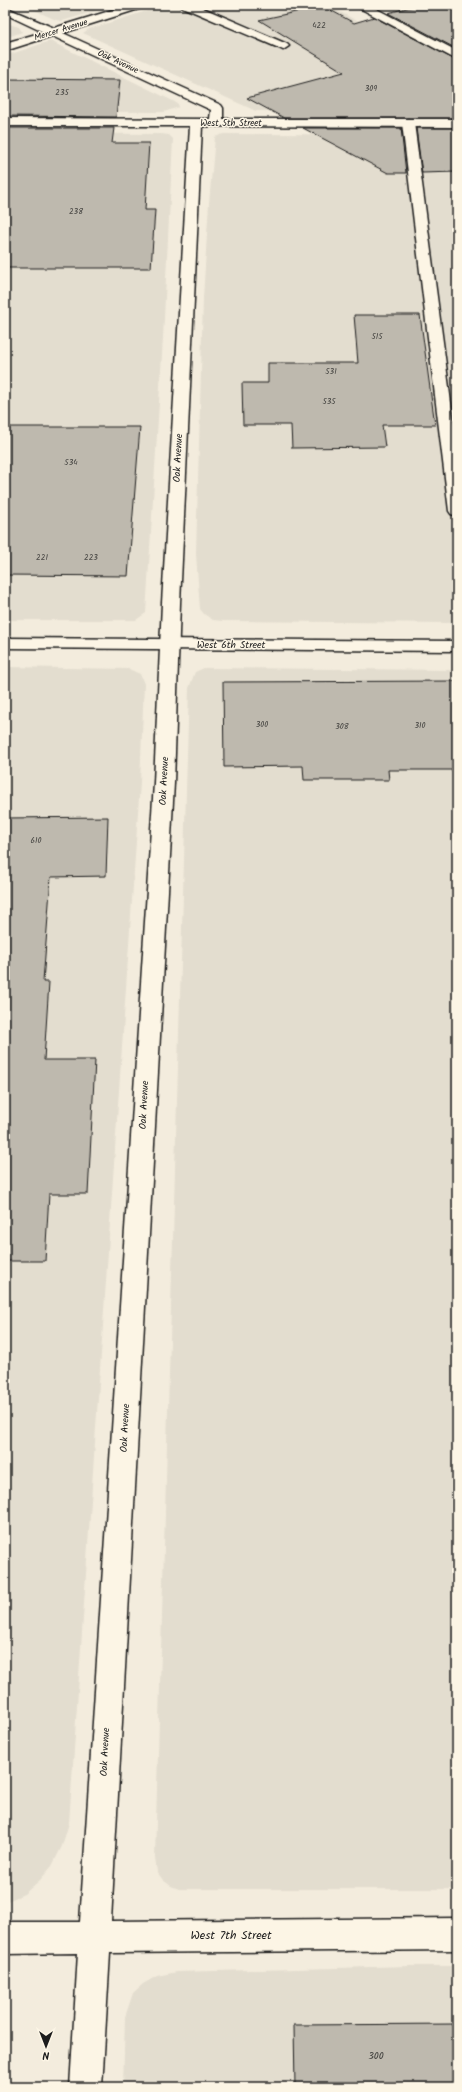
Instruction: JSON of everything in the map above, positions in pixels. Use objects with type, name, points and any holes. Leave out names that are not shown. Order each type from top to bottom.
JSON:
[{"type":"street","name":"Mercer Avenue","points":[[5,47],[140,5]]},
{"type":"street","points":[[186,5],[283,46]]},
{"type":"street","points":[[360,5],[457,56]]},
{"type":"street","name":"Oak Avenue","points":[[5,10],[217,108],[216,122]]},
{"type":"street","name":"West 5th Street","points":[[5,122],[457,123]]},
{"type":"street","name":"Oak Avenue","points":[[86,2087],[164,783],[169,644],[196,122]]},
{"type":"street","points":[[408,123],[457,510]]},
{"type":"street","name":"West 6th Street","points":[[5,643],[457,646]]},
{"type":"street","name":"West 7th Street","points":[[5,1938],[94,1936],[457,1934]]},
{"type":"shaded area","points":[[23,5],[116,5],[62,21],[56,20]]},
{"type":"shaded area","points":[[166,5],[327,5],[391,39],[457,112],[256,111],[83,33],[89,29]]},
{"type":"shaded area","points":[[5,23],[19,27],[22,32],[5,38]]},
{"type":"shaded area","points":[[50,41],[173,101],[178,104],[179,107],[164,112],[5,111],[5,56]]},
{"type":"shaded area","points":[[5,133],[161,134],[169,135],[173,139],[163,338],[146,613],[136,620],[5,620]]},
{"type":"shaded area","points":[[223,134],[457,135],[457,623],[223,621],[213,620],[204,614],[200,609],[196,554],[203,298],[215,137]]},
{"type":"shaded area","points":[[5,667],[129,669],[140,674],[144,684],[140,783],[69,1823],[62,1846],[52,1866],[40,1880],[24,1894],[5,1902]]},
{"type":"shaded area","points":[[204,668],[457,670],[457,1889],[179,1889],[171,1886],[163,1880],[157,1872],[155,1857],[189,688],[195,672]]},
{"type":"shaded area","points":[[457,1966],[457,2087],[123,2087],[125,2017],[133,1993],[143,1984],[157,1976],[177,1972]]},
{"type":"building","points":[[418,5],[457,5],[457,49],[388,13]]},
{"type":"building","points":[[323,6],[354,23],[374,17],[457,61],[457,118],[284,118],[247,98],[344,72],[259,20]]},
{"type":"building","points":[[5,79],[120,80],[116,117],[5,116]]},
{"type":"building","points":[[5,128],[114,128],[112,143],[149,143],[145,210],[155,210],[151,268],[5,268]]},
{"type":"building","points":[[303,128],[401,128],[406,173],[388,173]]},
{"type":"building","points":[[416,128],[457,128],[457,172],[422,173]]},
{"type":"building","points":[[354,315],[420,315],[435,425],[382,425],[385,447],[292,448],[291,425],[243,425],[242,383],[268,383],[268,363],[358,363]]},
{"type":"building","points":[[5,427],[140,427],[128,576],[5,575]]},
{"type":"building","points":[[457,681],[457,770],[388,770],[389,780],[304,780],[303,766],[224,767],[223,682]]},
{"type":"building","points":[[108,817],[106,876],[51,877],[43,982],[49,982],[44,1060],[95,1060],[88,1194],[49,1194],[45,1261],[5,1261],[5,818]]},
{"type":"building","points":[[457,2024],[457,2087],[295,2087],[294,2025]]}]
